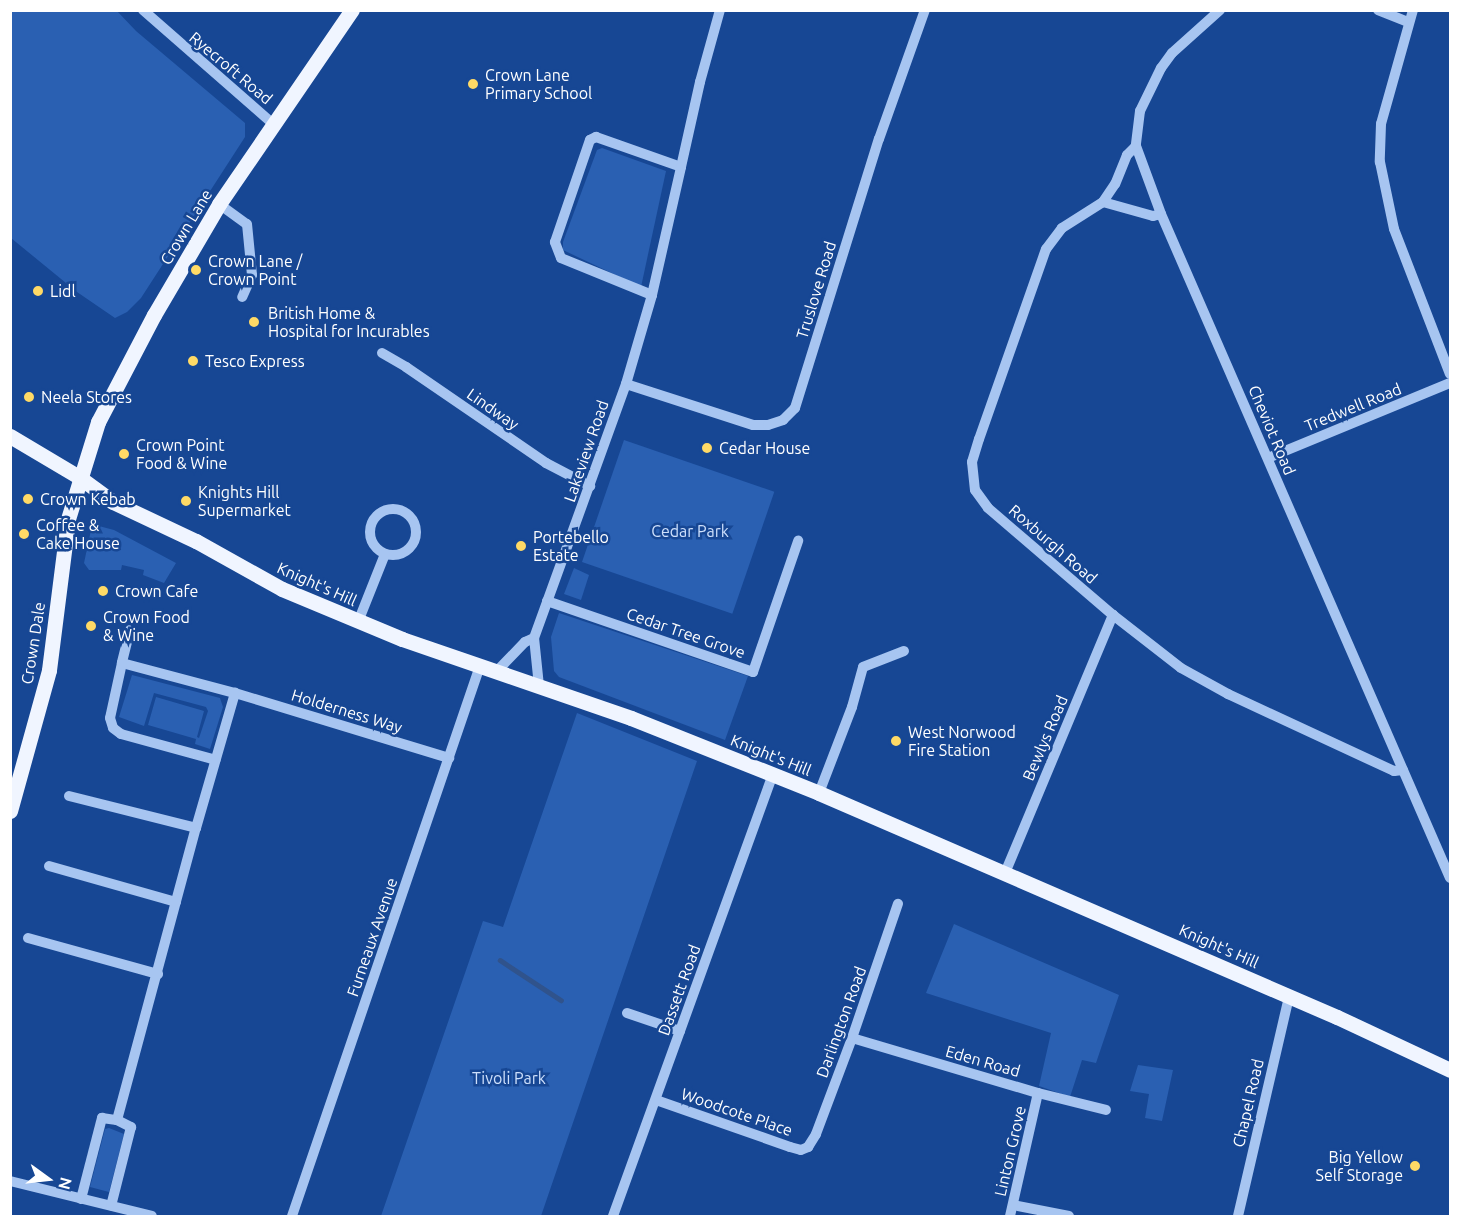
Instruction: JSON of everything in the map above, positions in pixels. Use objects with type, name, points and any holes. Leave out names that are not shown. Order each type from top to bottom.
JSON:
[{"type":"main road","name":"Crown Lane","points":[[79,477],[98,422],[219,204],[352,10]]},
{"type":"main road","name":"Knight's Hill","points":[[10,436],[79,477],[113,502],[196,541],[282,589],[358,622],[631,718],[773,774],[1288,996],[1450,1070]]},
{"type":"main road","name":"Crown Dale","points":[[10,811],[13,793],[49,670],[68,519],[79,477]]},
{"type":"street","name":"Ryecroft Road","points":[[143,10],[273,124]]},
{"type":"street","name":"Lakeview Road","points":[[539,686],[534,638],[626,384],[652,295],[720,10]]},
{"type":"street","name":"Truslove Road","points":[[626,384],[753,425],[768,425],[783,420],[795,408],[879,139],[925,10]]},
{"type":"street","name":"Cheviot Road","points":[[1220,10],[1172,53],[1161,68],[1140,111],[1136,146],[1161,214],[1450,878]]},
{"type":"street","points":[[1378,10],[1408,22]]},
{"type":"street","points":[[1413,10],[1381,124],[1380,162],[1394,229],[1450,374]]},
{"type":"street","points":[[652,295],[561,258],[555,243],[590,140],[596,136],[681,167]]},
{"type":"street","name":"Roxburgh Road","points":[[1136,146],[1127,155],[1103,202],[1062,228],[1046,249],[972,462],[975,490],[988,508],[1113,615],[1200,680],[1394,771],[1404,770]]},
{"type":"street","points":[[1103,202],[1153,216],[1161,214]]},
{"type":"street","points":[[219,204],[247,224],[252,275],[242,297]]},
{"type":"street","name":"Lindway","points":[[381,353],[406,367],[546,463],[590,486]]},
{"type":"street","name":"Tredwell Road","points":[[1268,458],[1450,383]]},
{"type":"street","points":[[402,510],[415,522],[415,540],[403,553],[385,554],[372,542],[371,524],[384,511],[402,510]]},
{"type":"street","name":"Cedar Tree Grove","points":[[547,601],[753,672],[798,542]]},
{"type":"street","points":[[358,622],[385,554]]},
{"type":"street","name":"Bewlys Road","points":[[1005,873],[1113,615]]},
{"type":"street","points":[[130,630],[110,718],[113,728],[121,734],[216,760]]},
{"type":"street","points":[[496,672],[525,642],[534,638]]},
{"type":"street","points":[[819,793],[852,707],[863,667],[904,651]]},
{"type":"street","name":"Holderness Way","points":[[122,663],[236,693],[449,759]]},
{"type":"street","name":"Furneaux Avenue","points":[[292,1216],[480,666]]},
{"type":"street","points":[[117,1119],[196,828],[236,693]]},
{"type":"street","name":"Dassett Road","points":[[613,1216],[773,774]]},
{"type":"street","points":[[69,796],[196,828]]},
{"type":"street","points":[[49,866],[177,902]]},
{"type":"street","name":"Darlington Road","points":[[808,1147],[816,1134],[852,1038],[898,904]]},
{"type":"street","points":[[28,938],[158,974]]},
{"type":"street","name":"Chapel Road","points":[[1238,1216],[1288,996]]},
{"type":"street","points":[[627,1013],[680,1031]]},
{"type":"street","name":"Eden Road","points":[[852,1038],[1038,1093],[1106,1110]]},
{"type":"street","name":"Linton Grove","points":[[1010,1216],[1038,1093]]},
{"type":"street","name":"Woodcote Place","points":[[656,1100],[790,1147],[801,1150],[808,1147]]},
{"type":"street","points":[[81,1199],[102,1118],[117,1119],[131,1127],[111,1206]]},
{"type":"street","points":[[10,1181],[152,1216]]},
{"type":"street","points":[[1013,1204],[1069,1216]]},
{"type":"green space","points":[[10,11],[117,11],[136,31],[245,123],[245,137],[141,298],[127,312],[115,318],[77,292],[11,238]]},
{"type":"green space","points":[[602,148],[666,171],[641,287],[563,250],[563,242],[597,150]]},
{"type":"green space","name":"Cedar Park","points":[[624,440],[774,492],[732,614],[582,562]]},
{"type":"green space","points":[[95,525],[114,530],[176,563],[164,583],[143,575],[144,570],[122,565],[121,570],[89,570],[84,563],[91,530]]},
{"type":"green space","points":[[574,568],[589,575],[581,600],[564,594]]},
{"type":"green space","points":[[559,613],[748,676],[725,740],[559,677],[554,671],[551,637]]},
{"type":"green space","points":[[132,675],[220,698],[223,707],[210,749],[195,744],[196,739],[148,725],[156,697],[204,711],[197,737],[199,738],[208,711],[206,707],[154,693],[144,726],[119,717]]},
{"type":"green space","name":"Tivoli Park","points":[[577,713],[697,761],[541,1216],[381,1216],[483,921],[503,927]]},
{"type":"green space","points":[[954,924],[1119,995],[1096,1063],[1082,1060],[1070,1097],[1039,1086],[1051,1033],[926,993]]},
{"type":"green space","points":[[1138,1065],[1173,1070],[1162,1121],[1145,1118],[1149,1094],[1130,1091]]},
{"type":"green space","points":[[109,1128],[124,1134],[109,1192],[90,1187],[105,1129]]},
{"type":"waterway","points":[[500,960],[561,1000]]},
{"type":"place","name":"Crown Lane Primary School","points":[[473,84]]},
{"type":"place","name":"Crown Lane / Crown Point","points":[[196,270]]},
{"type":"place","name":"Lidl","points":[[38,291]]},
{"type":"place","name":"British Home & Hospital for Incurables","points":[[254,322]]},
{"type":"place","name":"Tesco Express","points":[[193,361]]},
{"type":"place","name":"Neela Stores","points":[[29,397]]},
{"type":"place","name":"Cedar House","points":[[707,448]]},
{"type":"place","name":"Crown Point Food & Wine","points":[[124,454]]},
{"type":"place","name":"Crown Kebab","points":[[28,499]]},
{"type":"place","name":"Knights Hill Supermarket","points":[[186,501]]},
{"type":"place","name":"Coffee & Cake House","points":[[24,534]]},
{"type":"place","name":"Portebello Estate","points":[[521,546]]},
{"type":"place","name":"Crown Cafe","points":[[103,591]]},
{"type":"place","name":"Crown Food & Wine","points":[[91,626]]},
{"type":"place","name":"West Norwood Fire Station","points":[[896,741]]},
{"type":"place","name":"Big Yellow Self Storage","points":[[1415,1166]]}]
